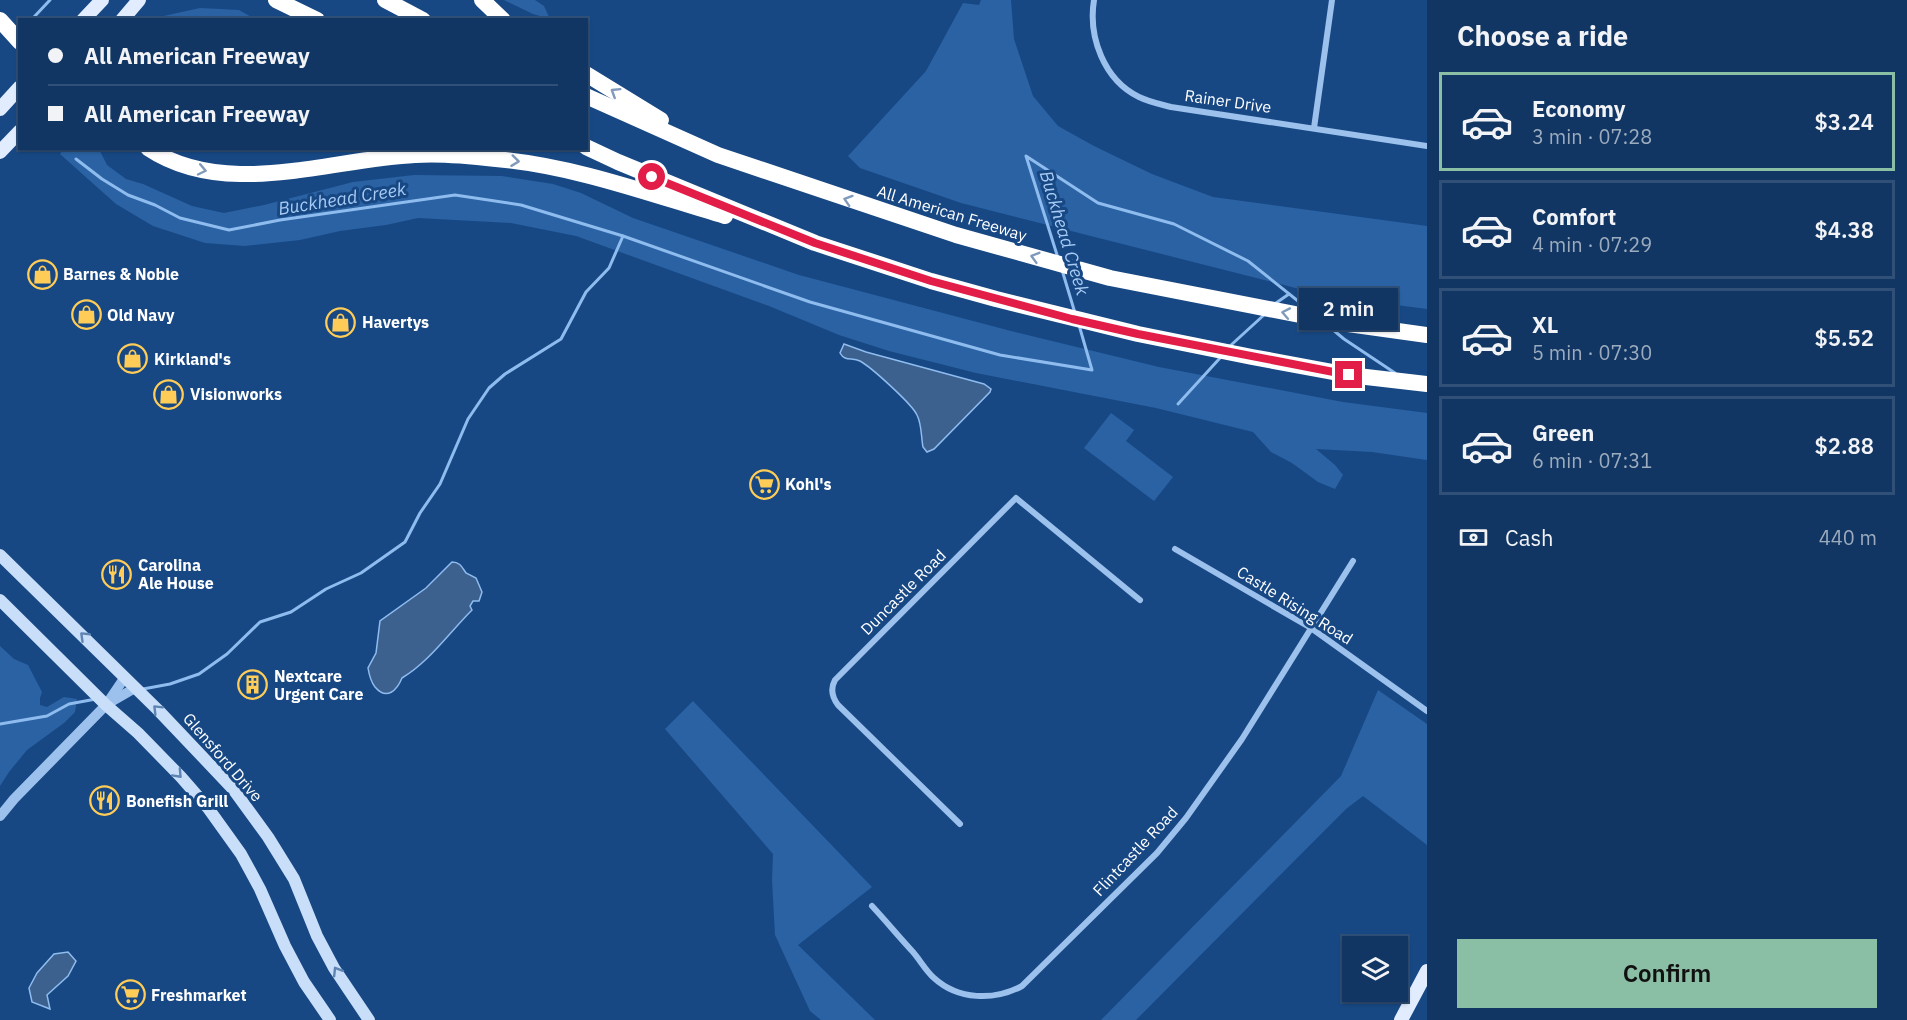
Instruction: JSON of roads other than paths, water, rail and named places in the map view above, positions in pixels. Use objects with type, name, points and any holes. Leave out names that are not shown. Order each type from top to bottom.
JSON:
[{"type":"highway","points":[[276,0],[313,18]]},
{"type":"highway","points":[[385,0],[419,18]]},
{"type":"highway","points":[[482,0],[501,18]]},
{"type":"highway","points":[[0,20],[18,40]]},
{"type":"highway","points":[[588,75],[718,155]]},
{"type":"highway","name":"All American Freeway","points":[[588,97],[718,155],[956,235],[1110,278],[1341,323],[1427,335]]},
{"type":"highway","points":[[588,148],[638,171],[815,243]]},
{"type":"highway","points":[[152,150],[171,161],[219,173],[248,174],[288,171],[415,155],[476,157],[540,164],[595,177],[815,243],[931,281],[1072,319],[1427,392]]},
{"type":"highway","points":[[1349,375],[1427,384]]},
{"type":"main road","points":[[85,18],[102,0]]},
{"type":"main road","points":[[124,18],[140,0]]},
{"type":"main road","points":[[0,109],[18,89]]},
{"type":"main road","points":[[0,152],[18,133]]},
{"type":"main road","name":"Glensford Drive","points":[[0,555],[126,677],[233,789],[268,837],[294,879],[317,936],[334,968],[369,1020]]},
{"type":"main road","points":[[0,600],[106,705],[138,733],[208,808],[241,854],[304,982],[330,1020]]},
{"type":"main road","points":[[1401,1020],[1427,970]]},
{"type":"street","name":"Rainer Drive","points":[[1094,0],[1093,18],[1098,48],[1112,74],[1134,94],[1155,103],[1171,106],[1427,146]]},
{"type":"street","points":[[1314,128],[1332,0]]},
{"type":"street","name":"Duncastle Road","points":[[960,824],[838,705],[831,690],[835,681],[1016,498],[1140,600]]},
{"type":"street","name":"Castle Rising Road","points":[[1175,549],[1311,628],[1427,711]]},
{"type":"street","name":"Flintcastle Road","points":[[872,906],[928,972],[943,985],[978,996],[1008,993],[1022,986],[1157,853],[1186,818],[1242,739],[1353,561]]},
{"type":"street","points":[[0,816],[106,705],[126,677]]},
{"type":"street","points":[[106,705],[135,688]]},
{"type":"waterway","points":[[34,17],[50,0]]},
{"type":"waterway","name":"Buckhead Creek","points":[[1058,258],[1026,156],[1098,203],[1174,224],[1248,261],[1308,309]]},
{"type":"waterway","name":"Buckhead Creek","points":[[76,159],[128,195],[180,218],[229,230],[280,220],[455,195],[521,205],[623,236],[810,302],[1000,355],[1092,370],[1079,325]]},
{"type":"waterway","name":"Buckhead Creek","points":[[143,689],[170,684],[199,674],[227,654],[260,622],[291,612],[326,589],[361,573],[405,542],[420,513],[440,484],[468,419],[489,388],[505,374],[561,339],[586,292],[609,268],[623,236]]},
{"type":"waterway","name":"Buckhead Creek","points":[[1062,270],[1075,313]]},
{"type":"waterway","points":[[1276,303],[1289,294]]},
{"type":"waterway","points":[[1230,346],[1265,314]]},
{"type":"waterway","name":"Buckhead Creek","points":[[1332,329],[1395,373]]},
{"type":"waterway","points":[[1178,404],[1220,358]]},
{"type":"waterway","points":[[0,724],[47,716],[69,704],[96,699]]},
{"type":"place","name":"Barnes & Noble","points":[[42,274]]},
{"type":"place","name":"Old Navy","points":[[86,315]]},
{"type":"place","name":"Havertys","points":[[341,322]]},
{"type":"place","name":"Kirkland's","points":[[133,359]]},
{"type":"place","name":"Visionworks","points":[[169,394]]},
{"type":"place","name":"Kohl's","points":[[764,484]]},
{"type":"place","name":"Carolina Ale House","points":[[117,574]]},
{"type":"place","name":"Nextcare Urgent Care","points":[[253,685]]},
{"type":"place","name":"Bonefish Grill","points":[[105,801]]},
{"type":"place","name":"Freshmarket","points":[[130,995]]}]
